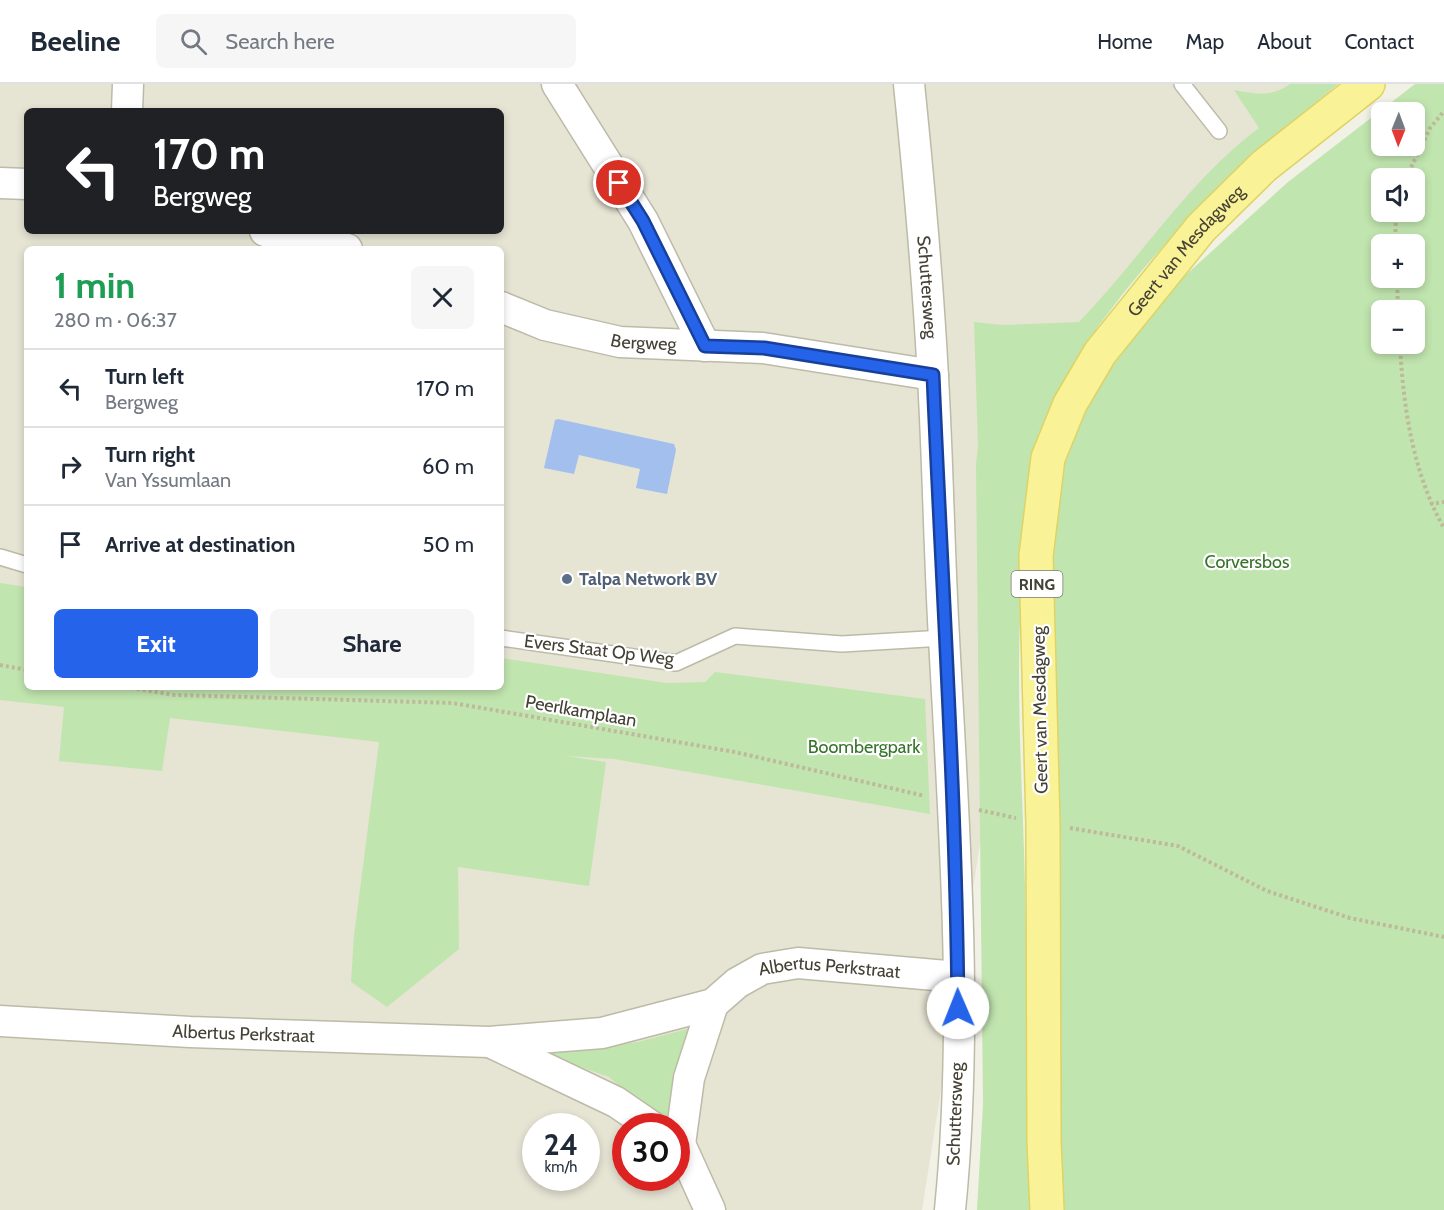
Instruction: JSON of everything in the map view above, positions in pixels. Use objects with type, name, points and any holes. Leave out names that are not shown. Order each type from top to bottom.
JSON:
[{"type":"main road","name":"Geert van Mesdagweg","points":[[1047,1210],[1044,1141],[1043,824],[1036,556],[1048,459],[1070,404],[1100,353],[1201,228],[1264,166],[1368,84]]},
{"type":"street","points":[[127,108],[128,84]]},
{"type":"street","points":[[558,84],[643,221],[705,346]]},
{"type":"street","name":"Schuttersweg","points":[[909,84],[933,375],[944,638],[955,804],[958,977],[954,1161],[950,1210]]},
{"type":"street","points":[[0,183],[24,184]]},
{"type":"street","points":[[279,234],[333,246]]},
{"type":"street","name":"Bergweg","points":[[504,308],[544,325],[620,342],[764,348],[933,375]]},
{"type":"street","name":"Albertus Perkstraat","points":[[0,1021],[190,1032],[489,1042],[602,1033],[713,1004],[737,984],[762,969],[798,963],[958,977]]},
{"type":"street","points":[[683,1113],[688,1078],[713,1004]]},
{"type":"street","name":"Albertus Perkstraat","points":[[489,1042],[616,1102],[632,1113]]},
{"type":"street","points":[[690,1170],[711,1210]]},
{"type":"lane","points":[[1182,84],[1219,131]]},
{"type":"lane","points":[[0,557],[24,563]]},
{"type":"lane","name":"Evers Staat Op Weg","points":[[504,638],[676,663],[735,636],[842,644],[944,638]]},
{"type":"path","points":[[1411,168],[1430,128],[1444,111]]},
{"type":"path","points":[[1401,354],[1413,447],[1430,504],[1444,528]]},
{"type":"path","points":[[1430,504],[1444,502]]},
{"type":"path","points":[[0,665],[24,669]]},
{"type":"path","name":"Peerlkamplaan","points":[[143,690],[174,695],[453,703],[735,752],[1043,824],[1178,846],[1267,891],[1350,918],[1444,937]]},
{"type":"shaded area","points":[[0,84],[1336,84],[1270,135],[1168,234],[1102,319],[1073,371],[1044,441],[922,1210],[0,1210]]},
{"type":"green space","points":[[1290,84],[1338,84],[1276,136],[1217,191],[1134,280],[1074,362],[1048,424],[1035,484],[1025,548],[1019,644],[1033,1210],[977,1210],[983,1104],[976,465],[978,446],[974,322],[1002,325],[1079,322],[1210,171],[1259,128],[1234,90],[1257,94],[1270,93]]},
{"type":"green space","name":"Corversbos","points":[[1415,84],[1444,84],[1444,1210],[1061,1210],[1049,513],[1074,412],[1133,323],[1288,182],[1371,118],[1371,156],[1425,156],[1425,102],[1392,102]]},
{"type":"green space","name":"Boombergpark","points":[[0,583],[24,587],[24,690],[504,690],[504,658],[667,683],[705,682],[715,672],[925,699],[930,814],[614,759],[566,756],[606,762],[589,886],[458,867],[459,949],[387,1007],[351,982],[354,936],[379,742],[170,718],[162,771],[59,761],[64,707],[0,700]]},
{"type":"green space","points":[[691,1028],[667,1113],[656,1113],[639,1104],[609,1077],[538,1052],[638,1042]]},
{"type":"water","points":[[555,420],[674,444],[676,450],[667,494],[636,488],[640,469],[579,455],[574,474],[544,468]]},
{"type":"place","name":"Talpa Network BV","points":[[567,579]]},
{"type":"route","points":[[619,183],[643,221],[705,346],[764,348],[933,375],[944,638],[955,804],[958,1008]]}]
